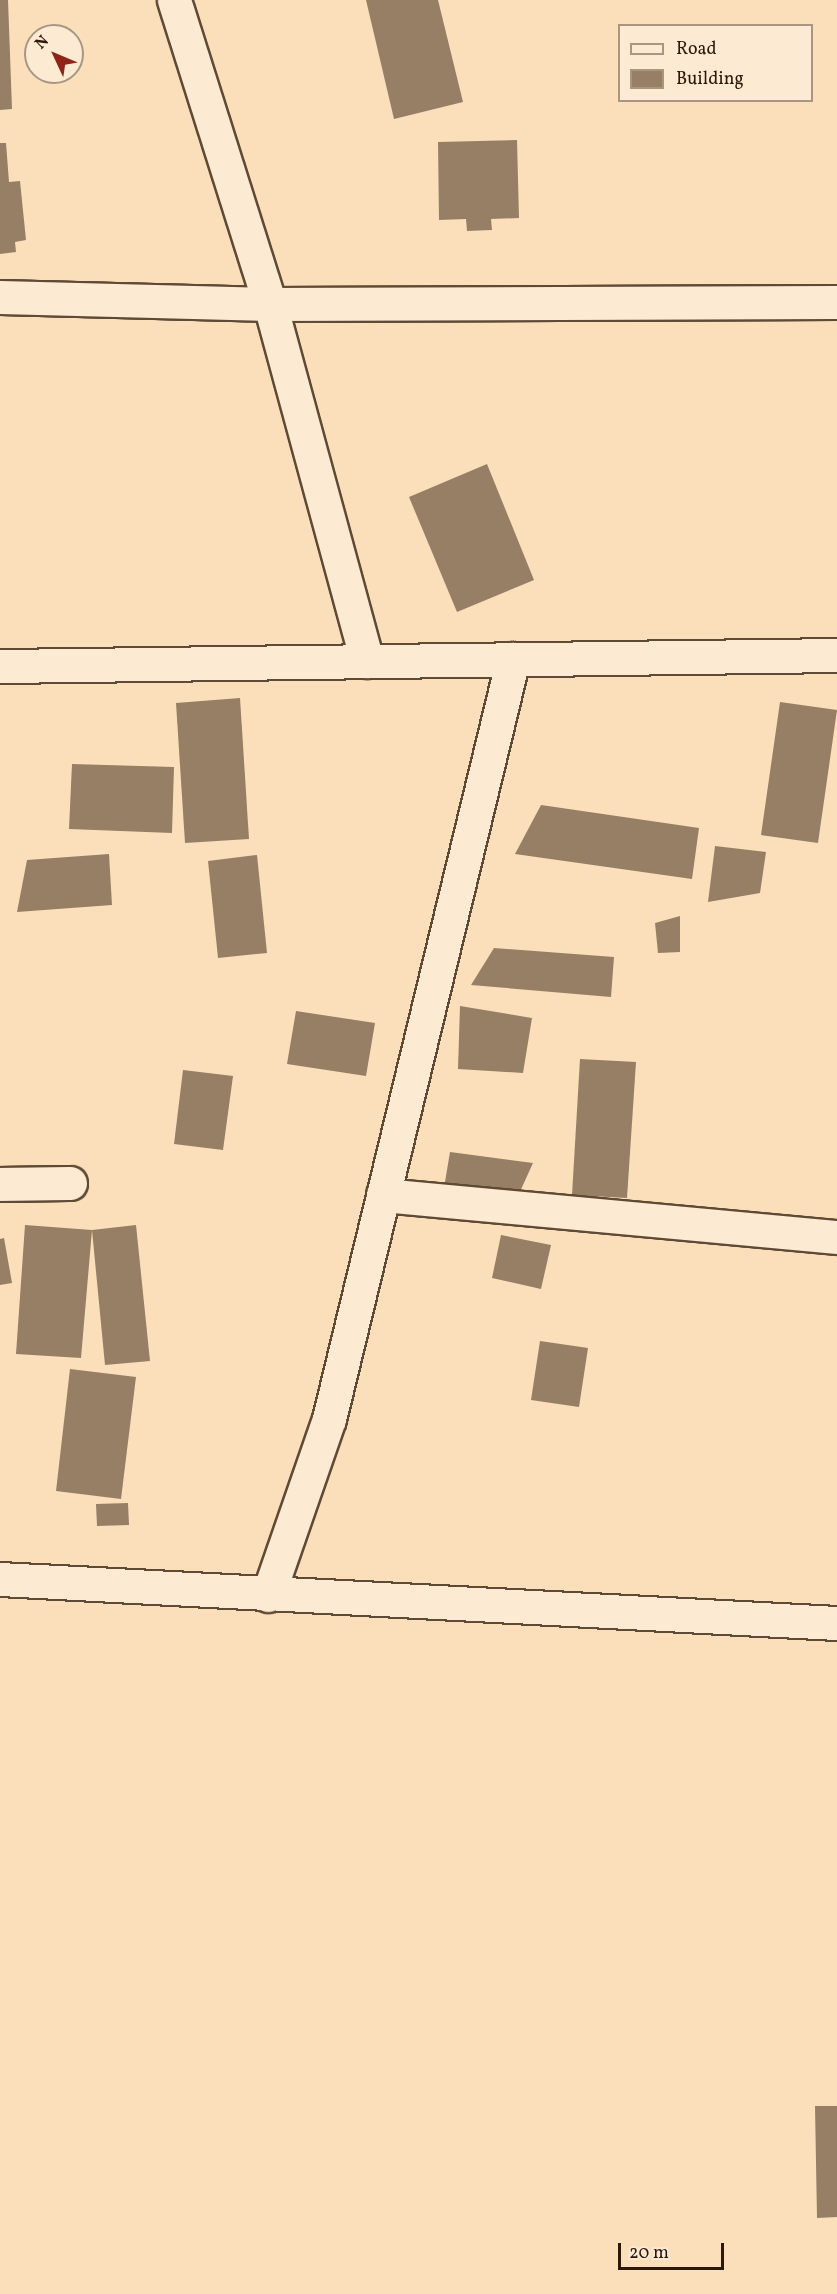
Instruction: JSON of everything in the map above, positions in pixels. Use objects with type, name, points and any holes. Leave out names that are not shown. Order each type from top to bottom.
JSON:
[{"type":"street","points":[[174,0],[270,304],[367,661]]},
{"type":"street","points":[[0,297],[270,304],[837,302]]},
{"type":"street","points":[[0,666],[837,656]]},
{"type":"street","points":[[268,1595],[329,1419],[513,659]]},
{"type":"street","points":[[0,1184],[70,1183]]},
{"type":"street","points":[[383,1195],[837,1237]]},
{"type":"street","points":[[0,1579],[268,1595],[837,1623]]},
{"type":"building","points":[[0,0],[8,0],[12,109],[0,110]]},
{"type":"building","points":[[366,0],[438,0],[463,102],[394,119]]},
{"type":"building","points":[[517,140],[519,218],[491,219],[492,230],[467,231],[466,219],[439,220],[438,142]]},
{"type":"building","points":[[0,143],[6,143],[9,182],[20,181],[26,240],[15,242],[16,252],[0,254]]},
{"type":"building","points":[[487,464],[534,580],[457,612],[409,497]]},
{"type":"building","points":[[240,698],[249,839],[185,843],[176,703]]},
{"type":"building","points":[[780,702],[837,710],[818,843],[761,835]]},
{"type":"building","points":[[72,764],[174,767],[172,833],[69,829]]},
{"type":"building","points":[[541,805],[699,828],[692,879],[515,854]]},
{"type":"building","points":[[715,846],[766,852],[760,893],[708,902]]},
{"type":"building","points":[[109,854],[112,905],[17,912],[27,860]]},
{"type":"building","points":[[257,855],[267,953],[218,958],[208,861]]},
{"type":"building","points":[[680,916],[680,952],[658,953],[655,923]]},
{"type":"building","points":[[494,948],[614,957],[611,997],[471,985]]},
{"type":"building","points":[[460,1006],[532,1018],[523,1073],[458,1069]]},
{"type":"building","points":[[296,1011],[375,1023],[366,1076],[287,1064]]},
{"type":"building","points":[[580,1059],[636,1062],[627,1198],[572,1195]]},
{"type":"building","points":[[183,1070],[233,1076],[223,1150],[174,1144]]},
{"type":"building","points":[[450,1152],[533,1163],[513,1207],[442,1200]]},
{"type":"building","points":[[25,1225],[92,1230],[81,1358],[16,1354]]},
{"type":"building","points":[[136,1225],[150,1361],[105,1365],[92,1230]]},
{"type":"building","points":[[501,1235],[551,1245],[541,1289],[492,1278]]},
{"type":"building","points":[[4,1238],[12,1283],[0,1285],[0,1239]]},
{"type":"building","points":[[540,1341],[588,1348],[579,1407],[531,1400]]},
{"type":"building","points":[[70,1369],[136,1377],[121,1499],[56,1491]]},
{"type":"building","points":[[128,1503],[129,1525],[97,1526],[96,1504]]},
{"type":"building","points":[[815,2106],[837,2106],[837,2217],[817,2218]]}]
